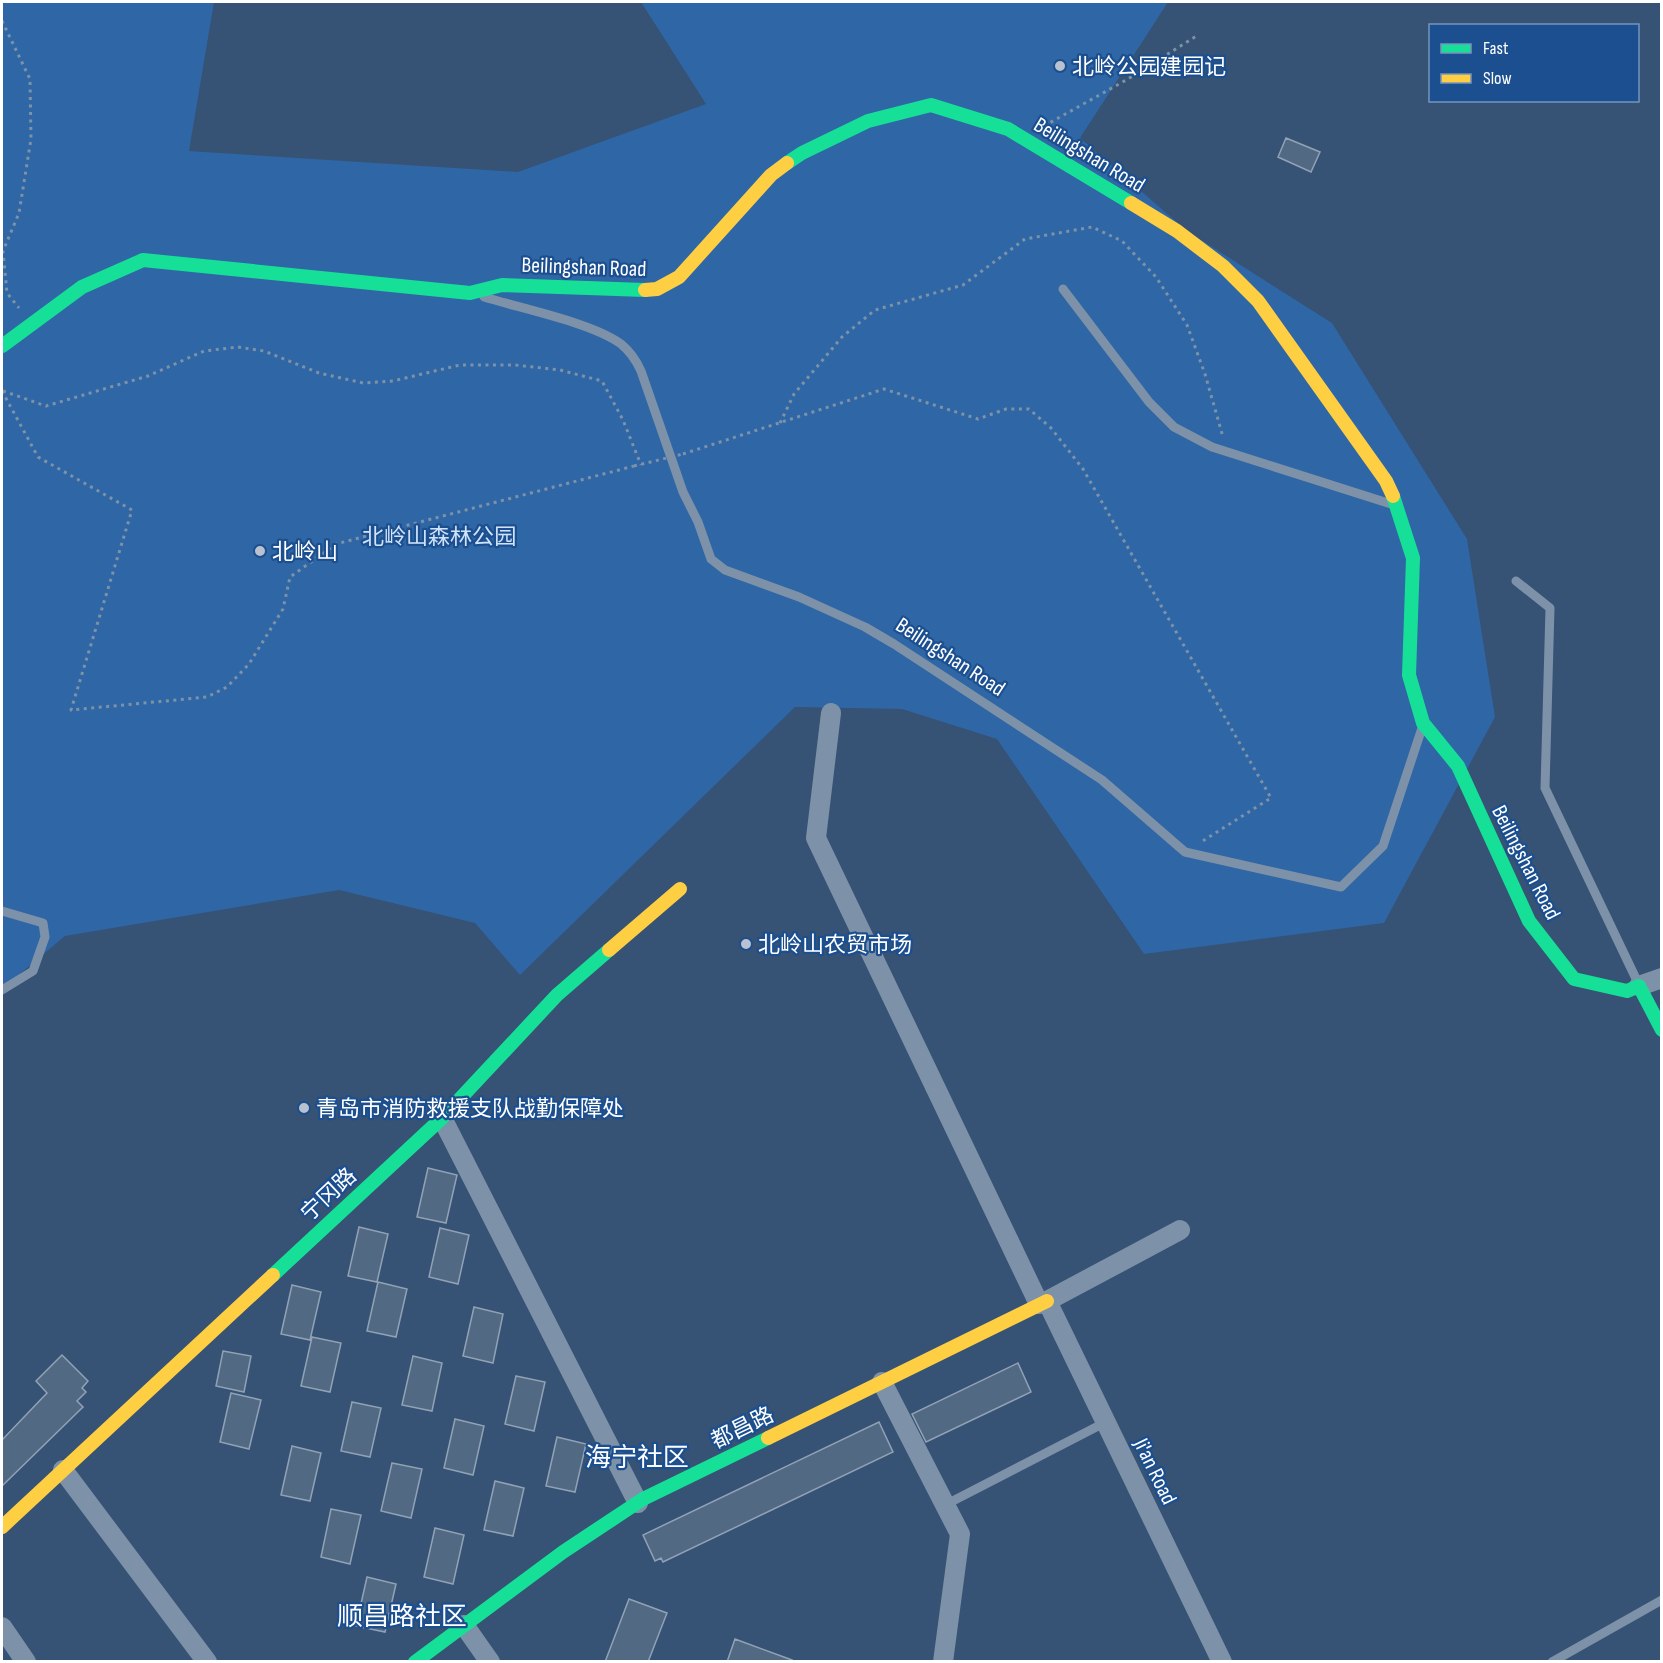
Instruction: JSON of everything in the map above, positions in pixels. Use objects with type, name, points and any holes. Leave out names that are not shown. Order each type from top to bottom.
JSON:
[{"type":"street","name":"Beilingshan Road","points":[[2,346],[82,287],[143,260],[470,293],[502,285],[624,291],[657,289],[679,277],[771,175],[802,153],[868,121],[931,105],[1008,129],[1177,231],[1223,266],[1258,301],[1386,480],[1397,506],[1413,558],[1410,675],[1423,723],[1458,766],[1529,921],[1574,979],[1627,991],[1639,986]]},
{"type":"street","name":"Ji'an Road","points":[[831,713],[816,838],[1043,1303],[1106,1422],[1222,1662]]},
{"type":"street","name":"宁冈路","points":[[2,1527],[442,1118],[557,995],[680,889]]},
{"type":"street","points":[[1662,978],[1639,986],[1662,1030]]},
{"type":"street","points":[[442,1118],[638,1503]]},
{"type":"street","points":[[1043,1303],[1180,1230]]},
{"type":"street","name":"都昌路","points":[[415,1662],[563,1552],[638,1503],[1043,1303]]},
{"type":"street","points":[[882,1382],[960,1534],[943,1662]]},
{"type":"street","points":[[63,1470],[207,1662]]},
{"type":"street","points":[[464,1625],[490,1662]]},
{"type":"street","points":[[2,1627],[26,1662]]},
{"type":"lane","points":[[1063,289],[1149,402],[1174,427],[1226,451],[1397,506]]},
{"type":"lane","name":"Beilingshan Road","points":[[470,293],[600,332],[621,344],[633,355],[641,370],[683,492],[698,522],[711,559],[725,570],[799,597],[865,627],[894,644],[1102,780],[1185,852],[1341,887],[1383,846],[1423,723]]},
{"type":"lane","points":[[1516,581],[1550,608],[1545,788],[1639,986]]},
{"type":"lane","points":[[2,911],[43,923],[45,937],[33,971],[2,990]]},
{"type":"lane","points":[[945,1505],[1106,1422]]},
{"type":"lane","points":[[1552,1662],[1662,1600]]},
{"type":"path","points":[[2,21],[30,79],[31,139],[19,213],[3,250],[7,292],[31,324]]},
{"type":"path","points":[[1008,129],[1034,131],[1128,80],[1198,35]]},
{"type":"path","points":[[780,423],[794,394],[842,337],[875,310],[963,285],[1025,239],[1092,227],[1122,241],[1156,277],[1187,326],[1205,374],[1226,451]]},
{"type":"path","points":[[2,391],[46,406],[148,376],[204,351],[238,347],[264,351],[319,373],[363,383],[393,381],[460,365],[516,365],[560,370],[602,381],[623,420],[641,465]]},
{"type":"path","points":[[2,391],[38,457],[132,510],[70,710],[207,697],[227,687],[249,664],[284,609],[290,577],[336,544],[683,454],[884,389],[978,419],[1006,409],[1029,409],[1051,428],[1083,469],[1271,798],[1185,852]]},
{"type":"green space","name":"北岭山森林公园","points":[[2,2],[214,2],[189,151],[518,172],[706,104],[641,2],[1168,2],[1080,138],[1187,231],[1332,323],[1467,539],[1495,717],[1384,923],[1144,954],[997,739],[902,709],[795,707],[520,975],[475,923],[339,890],[65,936],[2,989]]},
{"type":"building","points":[[1286,138],[1320,152],[1311,172],[1278,157]]},
{"type":"building","points":[[428,1168],[457,1175],[446,1223],[417,1217]]},
{"type":"building","points":[[359,1227],[388,1234],[377,1282],[348,1276]]},
{"type":"building","points":[[440,1228],[469,1235],[458,1284],[429,1277]]},
{"type":"building","points":[[378,1282],[407,1289],[396,1337],[367,1331]]},
{"type":"building","points":[[292,1285],[321,1292],[310,1340],[281,1334]]},
{"type":"building","points":[[474,1307],[503,1314],[493,1363],[463,1356]]},
{"type":"building","points":[[312,1337],[341,1343],[330,1392],[301,1386]]},
{"type":"building","points":[[223,1351],[251,1356],[244,1392],[216,1386]]},
{"type":"building","points":[[62,1355],[88,1381],[82,1388],[86,1392],[77,1401],[83,1407],[2,1486],[2,1440],[47,1393],[36,1381]]},
{"type":"building","points":[[413,1356],[442,1363],[432,1411],[402,1405]]},
{"type":"building","points":[[1018,1363],[1031,1392],[926,1442],[912,1414]]},
{"type":"building","points":[[516,1376],[545,1382],[534,1431],[505,1424]]},
{"type":"building","points":[[231,1393],[261,1400],[249,1449],[220,1442]]},
{"type":"building","points":[[352,1402],[381,1408],[370,1457],[341,1451]]},
{"type":"building","points":[[455,1419],[484,1426],[473,1475],[444,1468]]},
{"type":"building","points":[[879,1422],[893,1452],[663,1562],[661,1558],[655,1561],[643,1535]]},
{"type":"building","points":[[557,1437],[586,1444],[575,1492],[546,1486]]},
{"type":"building","points":[[292,1446],[321,1453],[310,1501],[281,1495]]},
{"type":"building","points":[[392,1463],[422,1469],[411,1518],[381,1511]]},
{"type":"building","points":[[495,1481],[524,1488],[513,1536],[484,1530]]},
{"type":"building","points":[[331,1509],[361,1515],[350,1564],[321,1557]]},
{"type":"building","points":[[435,1528],[464,1535],[453,1584],[424,1577]]},
{"type":"building","points":[[367,1577],[396,1584],[385,1632],[356,1626]]},
{"type":"building","points":[[629,1599],[667,1613],[648,1662],[605,1662]]},
{"type":"building","points":[[735,1639],[792,1660],[791,1662],[727,1662]]},
{"type":"traffic: fast","points":[[787,163],[802,153],[868,121],[931,105],[1008,129],[1131,203]]},
{"type":"traffic: fast","points":[[2,346],[82,287],[143,260],[470,293],[502,285],[645,290]]},
{"type":"traffic: fast","points":[[1393,496],[1413,558],[1409,675],[1423,723],[1458,766],[1529,921],[1574,979],[1627,991],[1639,986],[1662,1030]]},
{"type":"traffic: fast","points":[[273,1275],[442,1118],[557,995],[609,950]]},
{"type":"traffic: fast","points":[[415,1662],[563,1552],[643,1499],[768,1438]]},
{"type":"traffic: slow","points":[[645,290],[657,289],[679,277],[771,175],[787,163]]},
{"type":"traffic: slow","points":[[1131,203],[1177,231],[1223,266],[1258,301],[1386,481],[1393,496]]},
{"type":"traffic: slow","points":[[609,950],[680,889]]},
{"type":"traffic: slow","points":[[2,1527],[273,1275]]},
{"type":"traffic: slow","points":[[768,1438],[1047,1301]]},
{"type":"place","name":"北岭公园建园记","points":[[1060,66]]},
{"type":"place","name":"北岭山","points":[[260,551]]},
{"type":"place","name":"北岭山农贸市场","points":[[746,944]]},
{"type":"place","name":"青岛市消防救援支队战勤保障处","points":[[304,1108]]},
{"type":"district","name":"海宁社区","points":[[637,1457]]},
{"type":"district","name":"顺昌路社区","points":[[402,1616]]}]
